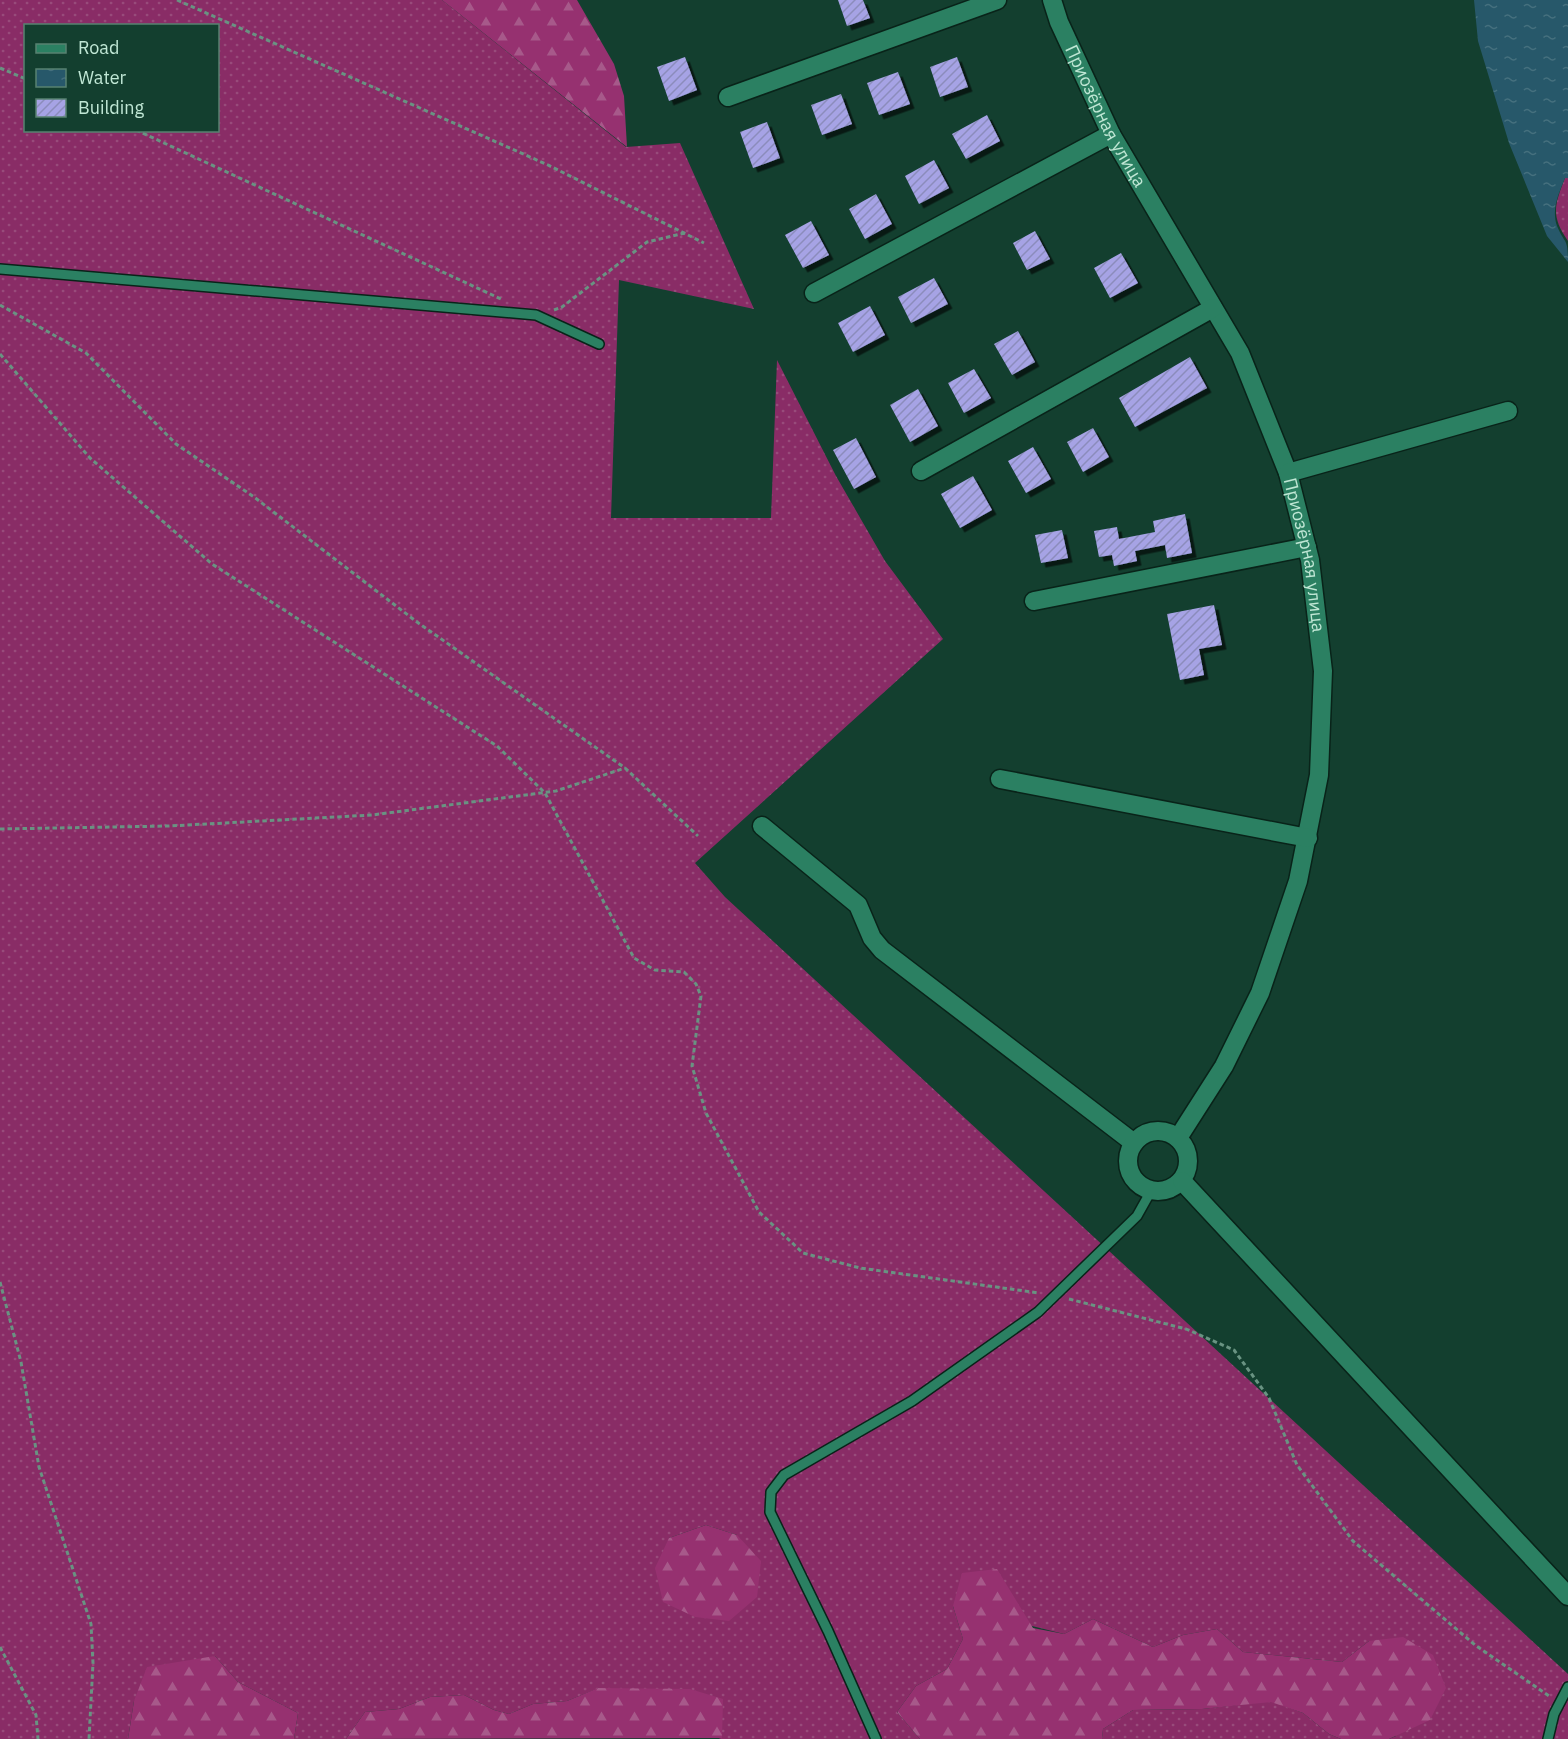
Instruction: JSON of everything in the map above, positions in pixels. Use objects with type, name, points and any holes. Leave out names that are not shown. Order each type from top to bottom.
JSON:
[{"type":"street","points":[[728,98],[997,0]]},
{"type":"street","name":"Приозёрная улица","points":[[1052,0],[1059,22],[1111,134],[1240,353],[1288,473],[1307,547],[1323,671],[1319,775],[1298,881],[1260,993],[1224,1066],[1178,1138]]},
{"type":"street","points":[[814,293],[1111,134]]},
{"type":"street","points":[[921,471],[1213,308]]},
{"type":"street","points":[[1288,473],[1508,411]]},
{"type":"street","points":[[1034,601],[1307,547]]},
{"type":"street","points":[[1000,778],[1308,838]]},
{"type":"street","points":[[762,826],[858,905],[872,938],[882,950],[1134,1143]]},
{"type":"street","points":[[1155,1130],[1178,1138],[1184,1144],[1189,1159],[1182,1181],[1168,1190],[1151,1191],[1136,1182],[1128,1167],[1130,1150],[1139,1137],[1155,1130]]},
{"type":"street","points":[[1182,1181],[1568,1596]]},
{"type":"lane","points":[[0,269],[536,315],[599,344]]},
{"type":"lane","points":[[876,1739],[828,1631],[770,1512],[771,1492],[784,1475],[912,1401],[1038,1312],[1137,1216],[1151,1191]]},
{"type":"lane","points":[[1548,1739],[1568,1687]]},
{"type":"path","points":[[177,0],[548,165],[704,243]]},
{"type":"path","points":[[0,68],[24,79]]},
{"type":"path","points":[[140,132],[504,300]]},
{"type":"path","points":[[536,315],[562,307],[647,242],[685,233]]},
{"type":"path","points":[[0,305],[86,352],[176,444],[254,497],[417,622],[625,768],[698,836]]},
{"type":"path","points":[[0,354],[90,458],[212,564],[415,696],[497,746],[545,793],[634,958],[655,970],[684,972],[696,984],[700,996],[692,1066],[706,1113],[759,1212],[803,1253],[860,1268],[1055,1295],[1186,1329],[1234,1350],[1269,1398],[1298,1466],[1353,1541],[1475,1645],[1560,1703]]},
{"type":"path","points":[[0,830],[168,826],[372,815],[545,793],[625,768]]},
{"type":"path","points":[[0,1282],[21,1362],[39,1467],[91,1624],[93,1664],[89,1739]]},
{"type":"path","points":[[0,1647],[36,1715],[38,1739]]},
{"type":"shaded area","points":[[0,0],[442,0],[626,147],[680,143],[754,309],[619,280],[611,518],[771,518],[777,360],[836,476],[885,561],[943,639],[695,863],[725,897],[1568,1674],[1568,1739],[1389,1739],[1396,1736],[1369,1641],[1342,1662],[1243,1652],[1217,1629],[1183,1635],[1153,1647],[1093,1619],[1064,1634],[953,1606],[963,1639],[947,1669],[916,1686],[897,1712],[920,1739],[721,1739],[599,1688],[567,1701],[533,1704],[509,1714],[494,1710],[464,1695],[430,1697],[399,1709],[365,1712],[346,1739],[294,1739],[298,1713],[238,1682],[215,1656],[134,1701],[128,1739],[0,1739]],"holes":[[[706,1525],[737,1535],[669,1538]]]},
{"type":"shaded area","points":[[1565,178],[1568,178],[1568,241],[1559,225],[1556,211],[1558,196]]},
{"type":"shaded area","points":[[1271,1701],[1303,1713],[1329,1734],[1341,1739],[1102,1739],[1103,1729],[1133,1710],[1202,1709]]},
{"type":"green space","points":[[442,0],[577,0],[614,64],[624,96],[627,147]]},
{"type":"green space","points":[[706,1525],[737,1535],[761,1561],[757,1597],[729,1621],[695,1617],[663,1602],[655,1568],[669,1538]]},
{"type":"green space","points":[[997,1569],[1033,1628],[1064,1634],[1093,1619],[1153,1647],[1183,1635],[1217,1629],[1243,1652],[1342,1662],[1369,1641],[1403,1637],[1433,1655],[1446,1688],[1430,1720],[1389,1739],[1341,1739],[1329,1734],[1303,1713],[1271,1702],[1202,1709],[1133,1710],[1103,1729],[1102,1739],[920,1739],[897,1712],[916,1686],[947,1669],[963,1639],[953,1606],[962,1573]]},
{"type":"green space","points":[[215,1656],[238,1682],[298,1713],[294,1739],[128,1739],[134,1701],[147,1667]]},
{"type":"green space","points":[[598,1688],[690,1689],[723,1699],[722,1738],[346,1739],[365,1712],[399,1709],[430,1697],[464,1695],[494,1710],[509,1714],[533,1704],[567,1701]]},
{"type":"water","points":[[1474,0],[1568,0],[1568,178],[1565,178],[1556,201],[1555,220],[1567,245],[1568,262],[1547,236],[1509,143],[1478,41]]},
{"type":"building","points":[[838,0],[863,0],[870,18],[847,26]]},
{"type":"building","points":[[685,57],[697,90],[669,101],[657,67]]},
{"type":"building","points":[[957,57],[968,87],[940,97],[930,67]]},
{"type":"building","points":[[898,72],[910,104],[879,115],[867,83]]},
{"type":"building","points":[[841,94],[852,124],[822,135],[811,105]]},
{"type":"building","points":[[987,115],[1000,141],[966,159],[952,134]]},
{"type":"building","points":[[767,122],[780,158],[753,168],[740,132]]},
{"type":"building","points":[[934,160],[949,188],[919,204],[905,176]]},
{"type":"building","points":[[876,194],[892,224],[865,239],[849,209]]},
{"type":"building","points":[[811,221],[829,255],[803,268],[785,235]]},
{"type":"building","points":[[1035,231],[1050,259],[1027,270],[1013,243]]},
{"type":"building","points":[[1121,253],[1138,283],[1110,298],[1094,268]]},
{"type":"building","points":[[934,278],[948,304],[911,323],[898,297]]},
{"type":"building","points":[[870,306],[885,335],[853,352],[838,323]]},
{"type":"building","points":[[1018,331],[1035,362],[1012,375],[994,344]]},
{"type":"building","points":[[1190,357],[1207,388],[1135,427],[1119,398]]},
{"type":"building","points":[[974,369],[991,398],[964,413],[948,383]]},
{"type":"building","points":[[918,389],[938,426],[910,442],[890,405]]},
{"type":"building","points":[[1093,428],[1109,457],[1083,472],[1067,442]]},
{"type":"building","points":[[856,438],[876,477],[854,489],[833,450]]},
{"type":"building","points":[[1033,447],[1051,479],[1026,493],[1008,461]]},
{"type":"building","points":[[973,476],[992,510],[960,528],[941,494]]},
{"type":"building","points":[[1185,514],[1192,553],[1167,558],[1165,545],[1135,551],[1137,561],[1114,566],[1112,555],[1099,557],[1094,531],[1117,527],[1119,539],[1155,532],[1153,521]]},
{"type":"building","points":[[1062,530],[1068,558],[1041,563],[1035,535]]},
{"type":"building","points":[[1214,605],[1222,645],[1199,649],[1204,675],[1180,680],[1167,614]]}]
